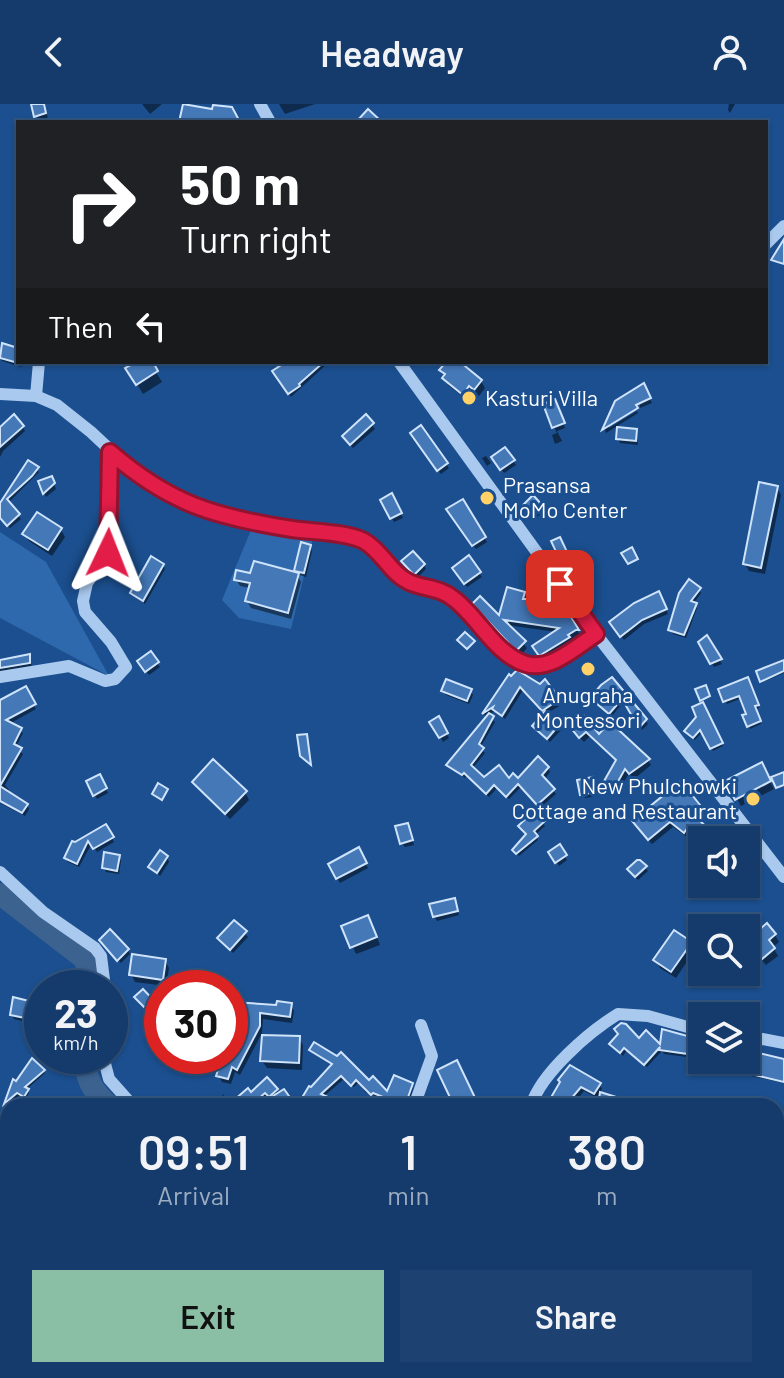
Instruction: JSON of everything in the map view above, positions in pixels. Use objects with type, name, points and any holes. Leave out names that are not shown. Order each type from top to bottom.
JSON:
[{"type":"street","points":[[768,242],[784,226]]},
{"type":"street","points":[[36,396],[39,364]]},
{"type":"street","points":[[400,364],[596,634],[784,877]]},
{"type":"street","points":[[0,394],[36,396],[57,405],[139,477],[169,496],[219,516],[363,541],[410,583],[444,591],[508,655],[526,664],[545,666],[596,634]]},
{"type":"street","points":[[0,677],[69,666],[105,681],[115,679],[126,667],[111,642],[85,612],[83,601],[87,583],[108,553],[110,452]]},
{"type":"street","points":[[0,872],[43,912],[95,948],[101,956],[103,970]]},
{"type":"street","points":[[534,1098],[549,1075],[579,1045],[618,1014],[648,1016],[688,1027]]},
{"type":"street","points":[[417,1098],[432,1056],[421,1025]]},
{"type":"street","points":[[760,1039],[784,1043]]},
{"type":"street","points":[[108,1074],[126,1098]]},
{"type":"shaded area","points":[[251,530],[313,539],[291,629],[239,618],[222,600]]},
{"type":"shaded area","points":[[0,532],[46,562],[109,676],[0,618]]},
{"type":"building","points":[[31,104],[44,104],[46,113],[34,117]]},
{"type":"building","points":[[183,104],[212,109],[213,105],[232,107],[239,120],[179,120]]},
{"type":"building","points":[[368,109],[380,120],[358,120]]},
{"type":"building","points":[[784,239],[784,264],[771,260]]},
{"type":"building","points":[[2,343],[16,347],[16,362],[0,358]]},
{"type":"building","points":[[132,364],[154,364],[158,371],[136,385],[125,368]]},
{"type":"building","points":[[283,364],[322,364],[288,394],[272,371]]},
{"type":"building","points":[[444,364],[462,364],[482,380],[474,390],[469,386],[463,395],[442,378],[445,374],[439,370]]},
{"type":"building","points":[[644,383],[651,398],[602,430],[615,401]]},
{"type":"building","points":[[555,399],[565,423],[552,428],[543,404]]},
{"type":"building","points":[[14,414],[24,426],[0,447],[0,427]]},
{"type":"building","points":[[366,414],[374,423],[350,445],[342,436]]},
{"type":"building","points":[[421,425],[448,463],[437,471],[410,433]]},
{"type":"building","points":[[617,427],[637,429],[636,441],[616,439]]},
{"type":"building","points":[[505,447],[515,460],[500,470],[491,457]]},
{"type":"building","points":[[28,460],[39,467],[7,499],[20,514],[7,526],[0,518],[0,503]]},
{"type":"building","points":[[52,476],[55,483],[43,494],[38,481]]},
{"type":"building","points":[[759,482],[778,486],[761,568],[743,564]]},
{"type":"building","points":[[392,493],[402,513],[390,519],[380,500]]},
{"type":"building","points":[[533,495],[543,506],[533,516],[523,505]]},
{"type":"building","points":[[463,499],[486,537],[472,546],[446,509]]},
{"type":"building","points":[[37,512],[62,528],[48,550],[22,534]]},
{"type":"building","points":[[560,537],[568,554],[559,558],[551,541]]},
{"type":"building","points":[[301,542],[311,545],[304,573],[294,571]]},
{"type":"building","points":[[632,547],[638,559],[628,564],[621,553]]},
{"type":"building","points":[[413,551],[425,564],[414,575],[401,561]]},
{"type":"building","points":[[469,555],[481,572],[464,584],[452,568]]},
{"type":"building","points":[[151,556],[164,564],[143,601],[130,593]]},
{"type":"building","points":[[254,561],[299,573],[288,613],[245,601],[250,583],[234,580],[236,570],[250,573]]},
{"type":"building","points":[[689,579],[701,588],[691,601],[697,603],[684,635],[668,630],[679,593]]},
{"type":"building","points":[[507,587],[525,592],[523,599],[540,599],[540,615],[554,617],[567,610],[579,630],[539,656],[532,646],[559,628],[504,620],[526,641],[517,650],[513,648],[472,604],[480,596],[499,615]]},
{"type":"building","points":[[659,591],[667,609],[642,620],[620,637],[609,622],[634,603]]},
{"type":"building","points":[[465,632],[475,641],[467,649],[457,640]]},
{"type":"building","points":[[707,635],[722,659],[710,664],[698,642]]},
{"type":"building","points":[[151,651],[159,662],[145,672],[137,661]]},
{"type":"building","points":[[30,654],[30,663],[0,668],[0,660]]},
{"type":"building","points":[[784,660],[784,671],[760,682],[756,671]]},
{"type":"building","points":[[517,670],[540,684],[545,679],[560,699],[542,711],[520,687],[502,716],[493,707],[482,714],[509,674],[511,676]]},
{"type":"building","points":[[612,677],[647,719],[639,728],[622,699],[609,714],[590,698]]},
{"type":"building","points":[[748,677],[759,705],[755,706],[761,721],[747,727],[739,696],[723,702],[718,689]]},
{"type":"building","points":[[446,679],[472,689],[467,701],[441,691]]},
{"type":"building","points":[[706,685],[710,696],[700,701],[695,689]]},
{"type":"building","points":[[26,686],[36,704],[6,720],[22,728],[14,744],[22,748],[0,786],[0,700]]},
{"type":"building","points":[[703,702],[723,743],[710,749],[700,730],[693,738],[684,731],[696,717],[692,707]]},
{"type":"building","points":[[545,711],[560,724],[547,739],[532,726]]},
{"type":"building","points":[[489,713],[494,716],[479,744],[484,748],[471,765],[484,777],[499,765],[509,778],[513,773],[518,778],[538,756],[549,767],[542,775],[555,789],[537,805],[518,784],[506,797],[494,785],[486,794],[464,773],[462,775],[446,765]]},
{"type":"building","points":[[439,716],[448,733],[439,738],[429,722]]},
{"type":"building","points":[[584,716],[599,734],[610,722],[650,759],[629,774],[625,769],[615,787],[604,781],[616,760],[586,732],[579,738],[571,728]]},
{"type":"building","points":[[307,734],[311,765],[300,756],[297,735]]},
{"type":"building","points":[[213,759],[247,791],[225,814],[192,782]]},
{"type":"building","points":[[762,762],[771,781],[735,800],[725,781]]},
{"type":"building","points":[[784,772],[784,785],[776,788],[771,777]]},
{"type":"building","points":[[100,774],[107,788],[93,796],[86,781]]},
{"type":"building","points":[[593,777],[596,792],[580,795],[577,780]]},
{"type":"building","points":[[681,781],[704,810],[696,817],[705,826],[688,826],[688,832],[686,830],[684,833],[670,822],[648,840],[632,821]]},
{"type":"building","points":[[158,783],[168,789],[162,800],[152,794]]},
{"type":"building","points":[[0,786],[28,804],[22,813],[0,801]]},
{"type":"building","points":[[535,810],[545,821],[534,831],[538,836],[516,854],[512,850],[526,834],[518,826]]},
{"type":"building","points":[[408,823],[413,840],[400,844],[395,826]]},
{"type":"building","points":[[106,824],[114,837],[93,849],[88,841],[77,864],[64,858],[72,841]]},
{"type":"building","points":[[560,844],[567,855],[555,863],[548,852]]},
{"type":"building","points":[[359,847],[367,863],[336,879],[328,864]]},
{"type":"building","points":[[160,850],[168,856],[157,873],[148,867]]},
{"type":"building","points":[[104,852],[120,855],[117,871],[102,868]]},
{"type":"building","points":[[637,860],[647,866],[635,877],[627,869]]},
{"type":"building","points":[[455,898],[458,911],[433,917],[429,904]]},
{"type":"building","points":[[368,915],[377,937],[350,948],[341,926]]},
{"type":"building","points":[[234,920],[247,931],[230,950],[217,938]]},
{"type":"building","points":[[767,923],[776,934],[769,940],[775,948],[761,960],[760,929]]},
{"type":"building","points":[[110,929],[129,949],[117,961],[99,940]]},
{"type":"building","points":[[674,930],[688,939],[688,948],[671,972],[653,960]]},
{"type":"building","points":[[132,954],[166,959],[164,970],[144,970],[144,977],[129,975]]},
{"type":"building","points":[[143,989],[144,1007],[134,997]]},
{"type":"building","points":[[13,997],[24,1000],[24,1018],[10,1015]]},
{"type":"building","points":[[277,1001],[292,1003],[290,1017],[260,1013],[260,1026],[248,1049],[248,1003],[276,1005]]},
{"type":"building","points":[[621,1023],[626,1024],[639,1038],[646,1030],[660,1044],[662,1029],[688,1036],[688,1054],[659,1050],[660,1047],[644,1065],[624,1048],[620,1053],[609,1044],[618,1034],[614,1029]]},
{"type":"building","points":[[262,1035],[300,1036],[299,1063],[260,1061]]},
{"type":"building","points":[[314,1042],[337,1056],[341,1052],[369,1080],[373,1076],[387,1091],[394,1075],[413,1083],[408,1098],[371,1095],[356,1080],[351,1086],[341,1076],[321,1094],[330,1098],[302,1098],[309,1086],[332,1064],[309,1050]]},
{"type":"building","points":[[760,1053],[784,1059],[784,1082],[751,1074],[760,1074]]},
{"type":"building","points":[[457,1060],[475,1098],[450,1098],[437,1070]]},
{"type":"building","points":[[570,1065],[601,1083],[594,1094],[581,1087],[572,1098],[551,1098],[560,1082],[558,1080]]},
{"type":"building","points":[[24,1070],[24,1074],[40,1074],[25,1087],[29,1089],[24,1097],[17,1093],[6,1098],[13,1079],[16,1081]]},
{"type":"building","points":[[217,1074],[230,1074],[228,1079]]},
{"type":"building","points":[[267,1077],[278,1089],[269,1097],[265,1093],[259,1098],[236,1098],[248,1088],[251,1092]]},
{"type":"building","points":[[284,1089],[290,1098],[274,1098],[273,1096]]},
{"type":"building","points":[[600,1092],[620,1098],[599,1098]]},
{"type":"waterway","points":[[0,894],[86,960],[87,970]]},
{"type":"waterway","points":[[87,1074],[101,1098]]},
{"type":"place","name":"Kasturi Villa","points":[[469,398]]},
{"type":"place","name":"Prasansa MoMo Center","points":[[487,498]]},
{"type":"place","name":"Anugraha Montessori","points":[[588,669]]},
{"type":"place","name":"New Phulchowki Cottage and Restaurant","points":[[753,799]]},
{"type":"route","points":[[108,553],[110,452],[139,477],[169,496],[219,516],[363,541],[410,583],[444,591],[508,655],[526,664],[545,666],[596,634],[560,584]]}]
